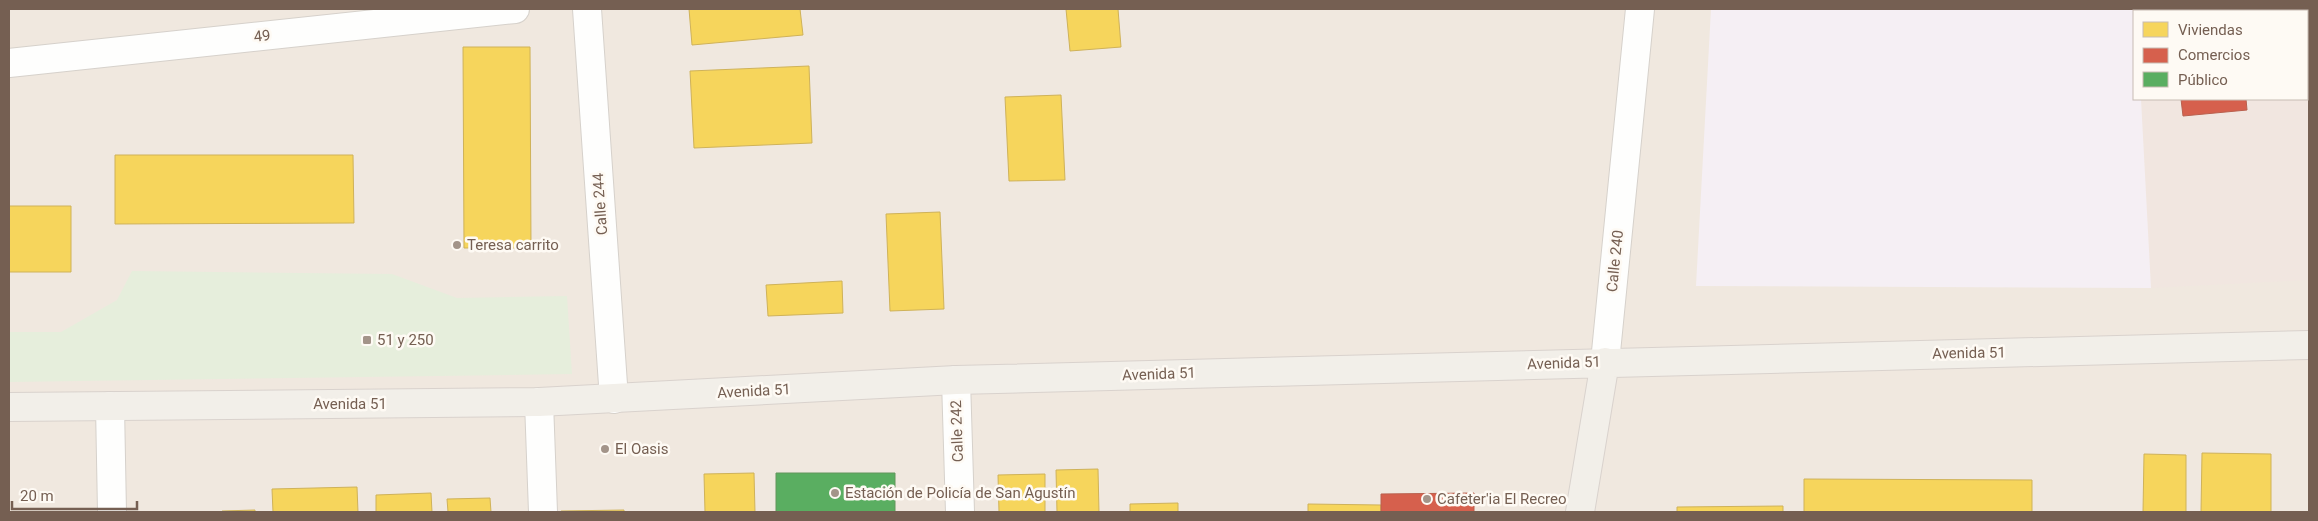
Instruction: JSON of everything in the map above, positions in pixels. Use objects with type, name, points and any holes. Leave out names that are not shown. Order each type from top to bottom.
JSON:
[{"type":"main road","name":"Avenida 51","points":[[9,407],[539,402],[956,380],[2309,345]]},
{"type":"main road","name":"Calle 240","points":[[1580,512],[1605,362]]},
{"type":"street","name":"49","points":[[9,64],[515,9]]},
{"type":"street","name":"Calle 244","points":[[587,9],[614,399]]},
{"type":"street","name":"Calle 240","points":[[1605,362],[1640,9]]},
{"type":"street","name":"Calle 242","points":[[956,380],[960,512]]},
{"type":"street","points":[[539,402],[543,512]]},
{"type":"street","points":[[110,406],[112,512]]},
{"type":"shaded area","points":[[9,9],[2309,9],[2309,512],[9,512]]},
{"type":"shaded area","points":[[1711,9],[2136,9],[2133,10],[2133,100],[2141,100],[2151,288],[1696,286]]},
{"type":"shaded area","points":[[2309,9],[2309,280],[2151,288],[2141,100],[2308,100],[2308,10],[2136,10]]},
{"type":"green space","points":[[132,271],[392,274],[457,298],[567,296],[572,374],[9,382],[9,332],[61,332],[117,300]]},
{"type":"building: Viviendas","points":[[689,9],[800,9],[803,35],[692,45]]},
{"type":"building: Viviendas","points":[[1066,9],[1118,9],[1121,47],[1070,51]]},
{"type":"building: Viviendas","points":[[463,47],[530,47],[531,248],[464,248]]},
{"type":"building: Viviendas","points":[[809,66],[812,143],[694,148],[690,71]]},
{"type":"building: Viviendas","points":[[1061,95],[1065,180],[1009,181],[1005,97]]},
{"type":"building: Viviendas","points":[[115,155],[353,155],[354,223],[115,224]]},
{"type":"building: Viviendas","points":[[9,206],[71,206],[71,272],[9,272]]},
{"type":"building: Viviendas","points":[[940,212],[944,309],[890,311],[886,214]]},
{"type":"building: Viviendas","points":[[842,281],[843,313],[768,316],[766,285]]},
{"type":"building: Viviendas","points":[[2202,453],[2271,454],[2271,512],[2201,512]]},
{"type":"building: Viviendas","points":[[2144,454],[2186,455],[2186,512],[2143,512]]},
{"type":"building: Viviendas","points":[[1098,469],[1099,512],[1057,512],[1056,470]]},
{"type":"building: Viviendas","points":[[754,473],[755,512],[705,512],[704,474]]},
{"type":"building: Viviendas","points":[[1045,474],[1045,512],[999,512],[998,475]]},
{"type":"building: Viviendas","points":[[1804,479],[2032,480],[2032,512],[1804,512]]},
{"type":"building: Viviendas","points":[[357,487],[358,512],[273,512],[272,489]]},
{"type":"building: Viviendas","points":[[431,493],[432,512],[376,512],[376,495]]},
{"type":"building: Viviendas","points":[[490,498],[491,512],[448,512],[447,499]]},
{"type":"building: Viviendas","points":[[1178,503],[1178,512],[1130,512],[1130,504]]},
{"type":"building: Viviendas","points":[[1308,504],[1381,505],[1381,512],[1308,512]]},
{"type":"building: Viviendas","points":[[1783,506],[1783,512],[1677,512],[1677,507]]},
{"type":"building: Viviendas","points":[[255,510],[255,512],[222,512],[222,511]]},
{"type":"building: Viviendas","points":[[624,510],[624,512],[561,512],[561,511]]},
{"type":"building: Comercios","points":[[2172,9],[2237,9],[2237,10]]},
{"type":"building: Comercios","points":[[2181,100],[2246,100],[2247,110],[2183,116]]},
{"type":"building: Comercios","name":"Cafeter'ia El Recreo","points":[[1474,493],[1474,512],[1381,512],[1381,494]]},
{"type":"building: Público","name":"Estación de Policía de San Agustín","points":[[776,473],[895,473],[895,512],[776,512]]},
{"type":"place","name":"Teresa carrito","points":[[457,245]]},
{"type":"place","name":"51 y 250","points":[[367,340]]},
{"type":"place","name":"El Oasis","points":[[605,449]]},
{"type":"place","name":"Estación de Policía de San Agustín","points":[[835,493]]},
{"type":"place","name":"Cafeter'ia El Recreo","points":[[1427,499]]}]
